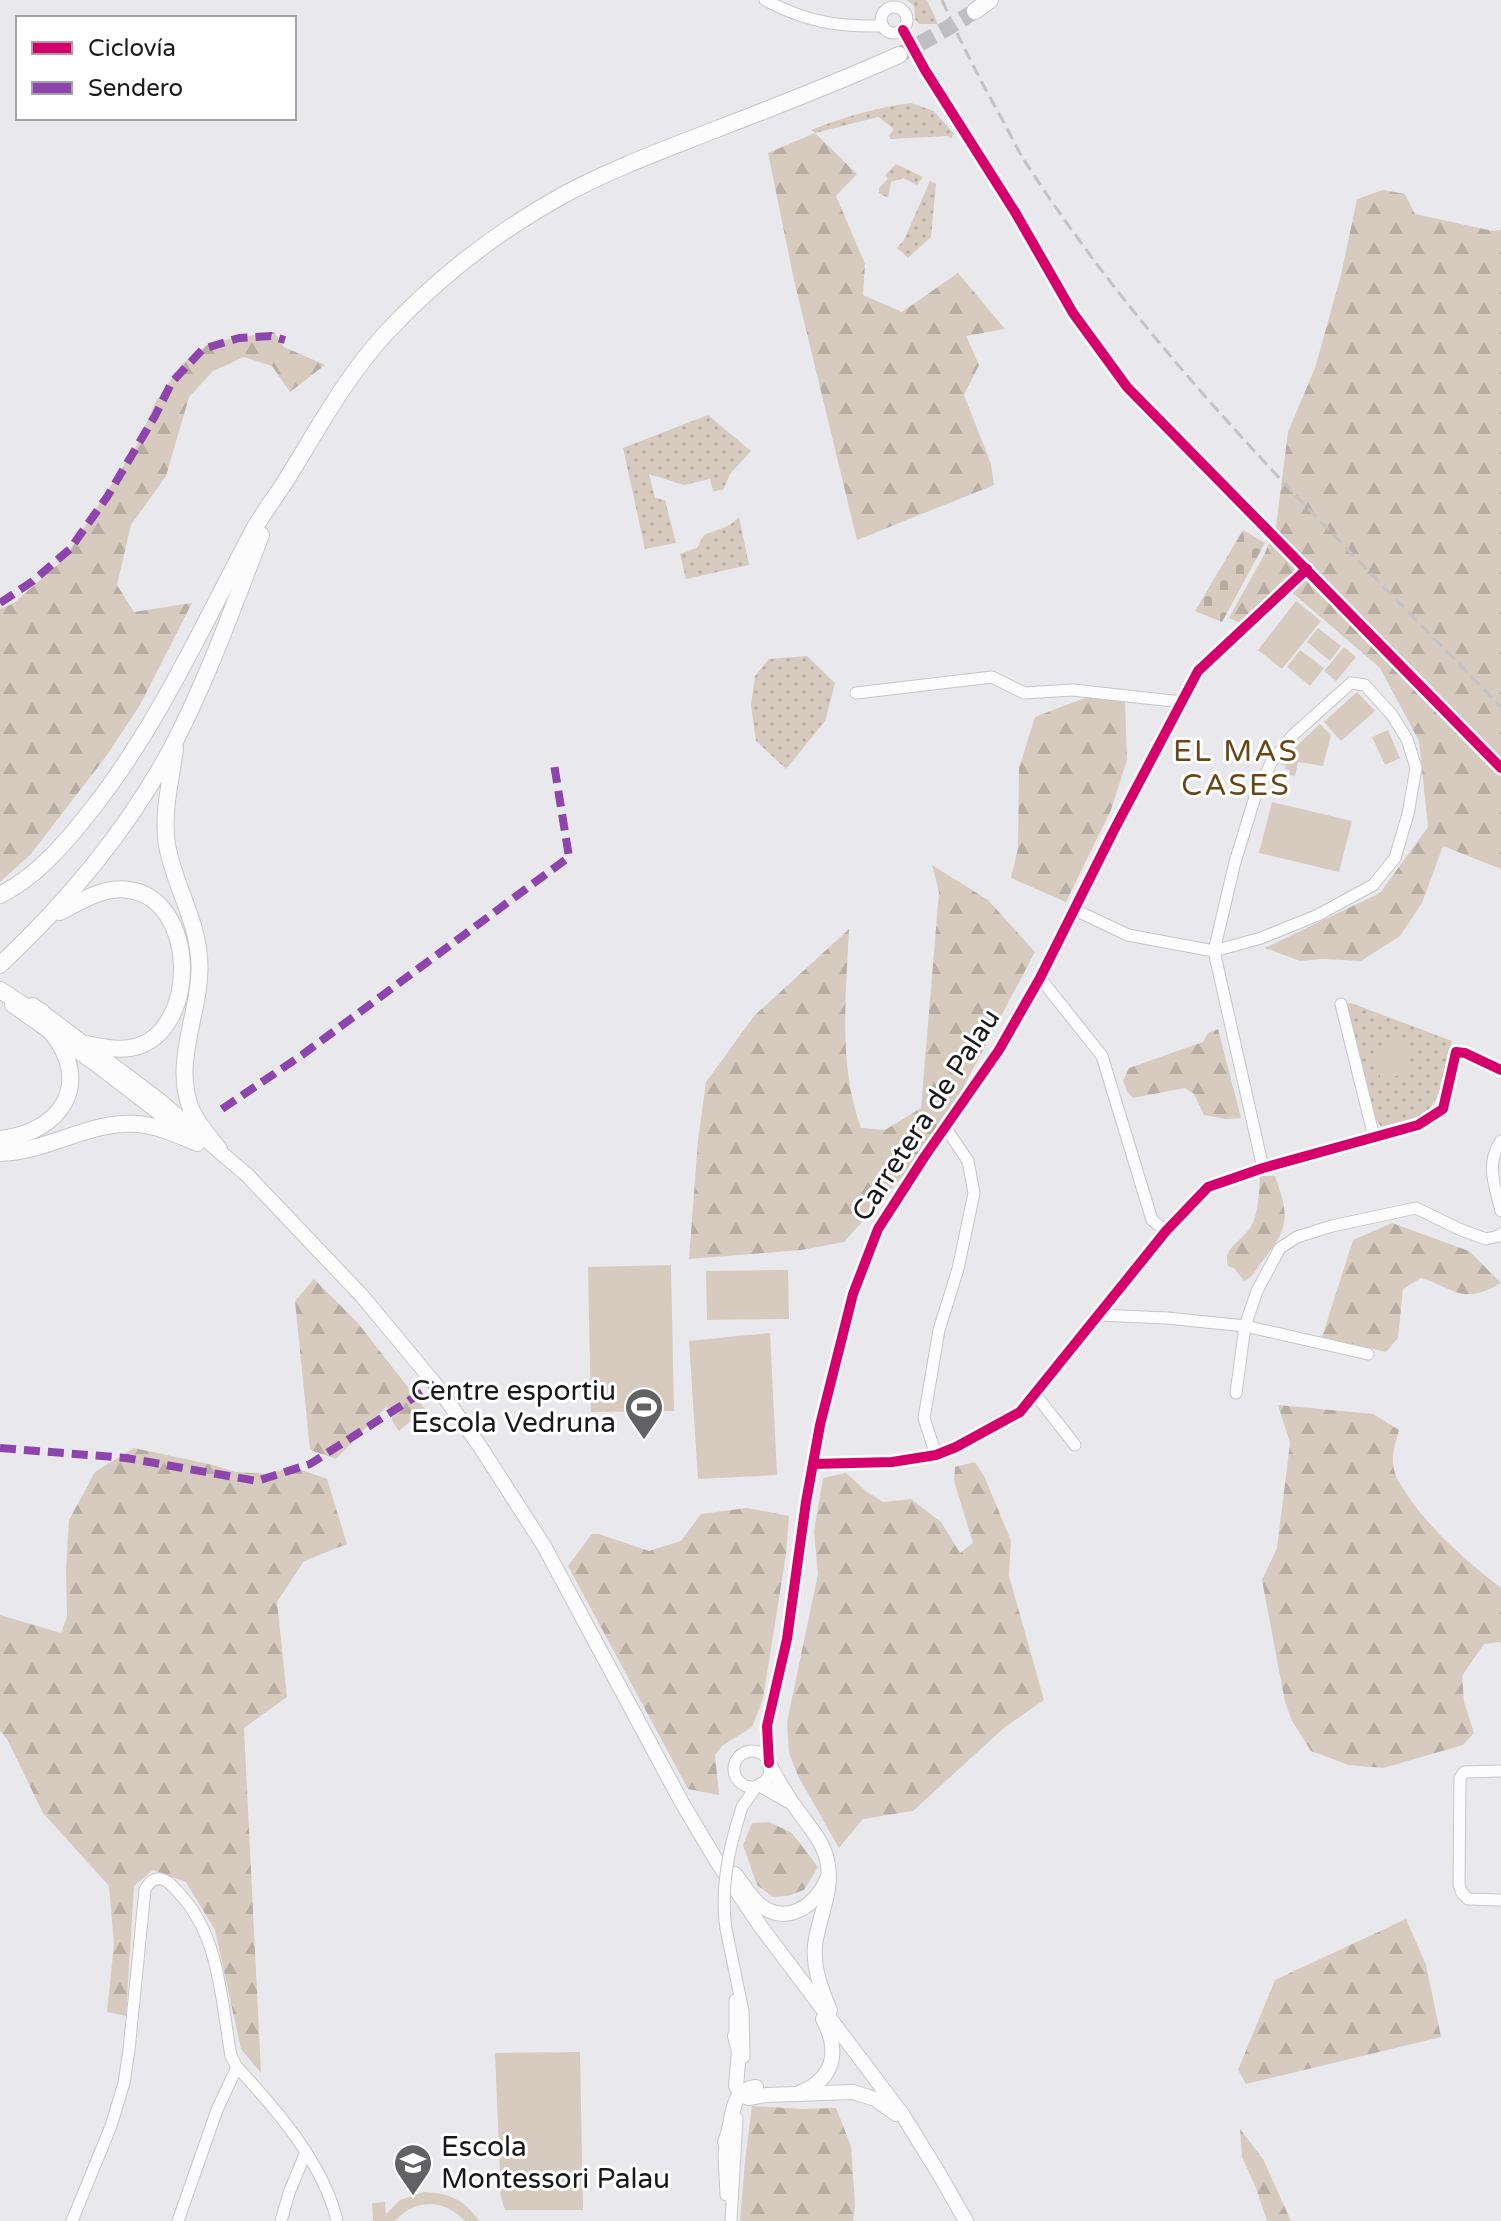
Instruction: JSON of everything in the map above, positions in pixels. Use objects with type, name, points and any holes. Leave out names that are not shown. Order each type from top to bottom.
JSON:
[{"type":"highway","points":[[975,11],[990,0]]},
{"type":"highway","points":[[0,965],[81,882],[143,796],[202,683],[285,482],[345,385],[384,336],[425,295],[487,243],[538,210],[596,179],[899,55]]},
{"type":"highway","points":[[0,895],[25,880],[55,853],[111,784],[155,714],[257,524],[285,482]]},
{"type":"highway","points":[[177,736],[164,821],[174,873],[194,927],[201,969],[184,1078],[191,1110],[219,1149]]},
{"type":"highway","points":[[48,919],[100,893],[116,889],[131,890],[156,901],[174,927],[180,946],[181,985],[177,1004],[163,1030],[137,1047],[121,1049],[86,1044]]},
{"type":"highway","points":[[0,990],[23,1005],[41,1011]]},
{"type":"highway","points":[[0,1139],[26,1134],[46,1124],[60,1111],[67,1098],[71,1086],[70,1065],[51,1032]]},
{"type":"highway","points":[[0,1153],[34,1149],[83,1132],[122,1124],[160,1128],[197,1143]]},
{"type":"main road","points":[[0,983],[86,1044],[219,1149],[336,1267],[435,1384],[479,1445],[544,1546],[681,1801],[736,1891],[906,2122],[966,2221]]},
{"type":"main road","points":[[0,997],[115,1078],[267,1198]]},
{"type":"main road","points":[[769,1765],[821,1844],[827,1859],[828,1898],[816,1943],[815,1966],[825,1999],[848,2042]]},
{"type":"main road","points":[[758,1786],[772,1789],[794,1805]]},
{"type":"main road","points":[[681,1801],[700,1819],[727,1863],[763,1907],[781,1913],[803,1908],[821,1892],[829,1875]]},
{"type":"main road","points":[[791,2096],[818,2082],[832,2059],[831,2034],[809,1991]]},
{"type":"main road","points":[[735,2036],[739,2051],[736,2086],[754,2093],[791,2096],[841,2092],[864,2094],[906,2122]]},
{"type":"main road","points":[[743,2070],[754,2093]]},
{"type":"main road","points":[[738,2115],[754,2093]]},
{"type":"main road","points":[[725,2142],[731,2131],[734,2100],[754,2093]]},
{"type":"street","points":[[765,0],[808,20],[853,27],[883,26],[892,33],[903,30],[906,14],[889,4],[883,15],[883,26]]},
{"type":"street","points":[[903,30],[1073,313],[1127,387],[1501,768]]},
{"type":"street","name":"Carretera de Palau","points":[[769,1765],[767,1726],[783,1662],[813,1464],[853,1294],[878,1229],[999,1050],[1040,978],[1198,671],[1307,569]]},
{"type":"street","points":[[856,693],[992,677],[1024,693],[1073,690],[1182,702]]},
{"type":"street","points":[[1073,909],[1128,935],[1214,951],[1261,938],[1318,915],[1373,885],[1395,858],[1408,814],[1416,768],[1407,739],[1392,715],[1365,685],[1351,683],[1293,735],[1271,763],[1251,810],[1235,862],[1214,951],[1263,1168]]},
{"type":"street","points":[[1040,978],[1102,1056],[1152,1220],[1166,1231]]},
{"type":"street","points":[[1341,1004],[1374,1137]]},
{"type":"street","points":[[813,1464],[892,1462],[936,1455],[1020,1412],[1166,1231],[1208,1187],[1263,1168],[1418,1125],[1443,1109],[1456,1052],[1465,1053],[1501,1070]]},
{"type":"street","points":[[936,1455],[924,1418],[939,1330],[958,1269],[974,1193],[968,1161],[945,1127]]},
{"type":"street","points":[[1501,1141],[1491,1159],[1501,1211]]},
{"type":"street","points":[[1236,1393],[1245,1326],[1257,1291],[1280,1248],[1297,1237],[1332,1226],[1416,1208],[1486,1239],[1501,1234]]},
{"type":"street","points":[[1099,1315],[1245,1326],[1368,1354]]},
{"type":"street","points":[[1035,1394],[1075,1445]]},
{"type":"street","name":"Carretera de Palau","points":[[742,1755],[767,1726]]},
{"type":"street","points":[[742,1807],[735,1764],[742,1755],[759,1753],[769,1765],[768,1778],[742,1807],[727,1861],[724,1889],[726,1929],[744,2024],[743,2070]]},
{"type":"street","points":[[1501,1771],[1464,1772],[1460,1778],[1459,1885],[1468,1899],[1501,1900]]},
{"type":"street","points":[[737,1779],[746,1786],[758,1786]]},
{"type":"street","points":[[72,2221],[111,2126],[124,2083],[145,1890],[153,1880],[160,1878],[183,1897],[208,1938],[231,2056],[289,2126],[331,2198],[337,2221]]},
{"type":"street","points":[[731,2221],[725,2180],[725,2142],[735,2036],[734,1972]]},
{"type":"street","points":[[178,2221],[217,2110],[237,2067]]},
{"type":"street","points":[[731,2221],[738,2115]]},
{"type":"street","points":[[281,2221],[305,2154]]},
{"type":"green space","points":[[907,0],[927,0],[938,24],[919,24],[915,19],[914,6]]},
{"type":"green space","points":[[911,103],[934,111],[954,134],[951,139],[948,136],[891,139],[889,136],[894,129],[878,117],[815,133],[811,130],[860,114]]},
{"type":"green space","points":[[815,133],[857,174],[836,196],[865,264],[863,295],[902,312],[958,273],[1005,329],[966,336],[979,365],[964,395],[991,464],[994,485],[857,540],[794,280],[768,153]]},
{"type":"green space","points":[[896,164],[923,177],[917,185],[904,178],[891,182],[888,198],[879,193],[879,188],[888,179],[885,175]]},
{"type":"green space","points":[[930,181],[936,184],[931,237],[908,258],[897,248],[904,240]]},
{"type":"green space","points":[[1383,190],[1405,194],[1415,214],[1493,231],[1501,230],[1501,869],[1443,846],[1422,903],[1400,936],[1361,961],[1300,961],[1265,948],[1380,893],[1428,827],[1419,741],[1380,668],[1281,583],[1242,624],[1229,618],[1276,527],[1288,432],[1315,368],[1341,275],[1357,199]]},
{"type":"green space","points":[[274,332],[284,347],[325,365],[290,392],[272,366],[244,357],[213,371],[189,397],[166,476],[131,525],[117,585],[134,612],[192,603],[140,705],[107,755],[31,854],[0,882],[0,609],[14,603],[63,560],[137,445],[156,401],[182,364],[211,342]]},
{"type":"green space","points":[[708,415],[751,451],[730,474],[723,490],[713,491],[710,479],[684,485],[649,474],[655,498],[665,500],[676,543],[645,549],[623,448]]},
{"type":"green space","points":[[739,517],[749,565],[686,579],[680,554],[697,548],[704,535],[730,525]]},
{"type":"green space","points":[[1243,530],[1265,543],[1222,622],[1195,611]]},
{"type":"green space","points":[[1296,601],[1321,621],[1282,669],[1258,650]]},
{"type":"green space","points":[[1318,628],[1341,646],[1330,661],[1307,642]]},
{"type":"green space","points":[[1344,647],[1356,657],[1336,681],[1324,671]]},
{"type":"green space","points":[[1300,650],[1324,668],[1310,686],[1287,667]]},
{"type":"green space","points":[[807,656],[835,683],[825,721],[786,769],[756,741],[751,705],[755,676],[769,659]]},
{"type":"green space","points":[[1357,692],[1375,711],[1341,741],[1324,722]]},
{"type":"green space","points":[[1095,694],[1125,702],[1127,760],[1111,810],[1066,902],[1011,878],[1018,848],[1019,768],[1035,717]]},
{"type":"green space","points":[[1320,724],[1331,735],[1323,766],[1298,762],[1295,776],[1289,775],[1290,770],[1281,764],[1283,759]]},
{"type":"green space","points":[[1388,730],[1400,758],[1385,765],[1372,737]]},
{"type":"green space","points":[[1272,802],[1352,821],[1339,872],[1259,853]]},
{"type":"green space","points":[[932,865],[988,900],[1035,952],[936,1139],[844,1242],[801,1250],[689,1259],[698,1140],[706,1082],[754,1016],[849,929],[846,1055],[861,1128],[885,1130],[921,1108],[939,892]]},
{"type":"green space","points":[[1347,1004],[1452,1041],[1442,1083],[1427,1111],[1381,1127],[1370,1104],[1361,1068]]},
{"type":"green space","points":[[1218,1029],[1241,1118],[1204,1115],[1194,1094],[1185,1088],[1133,1098],[1127,1091],[1123,1081],[1129,1068],[1203,1042],[1208,1033]]},
{"type":"green space","points":[[1403,1040],[1411,1072],[1381,1080],[1373,1048]]},
{"type":"green space","points":[[1260,1176],[1275,1176],[1283,1202],[1284,1222],[1277,1241],[1252,1276],[1244,1281],[1234,1268],[1228,1266],[1227,1260],[1233,1246],[1253,1222]]},
{"type":"green space","points":[[1392,1223],[1469,1251],[1501,1283],[1488,1290],[1468,1294],[1421,1278],[1403,1289],[1398,1338],[1386,1352],[1322,1337],[1353,1240]]},
{"type":"green space","points":[[671,1265],[674,1411],[591,1412],[588,1267]]},
{"type":"green space","points":[[788,1270],[789,1319],[707,1320],[706,1271]]},
{"type":"green space","points":[[314,1279],[357,1322],[425,1409],[399,1431],[387,1406],[336,1459],[310,1450],[295,1301]]},
{"type":"green space","points":[[770,1333],[777,1475],[698,1479],[689,1341]]},
{"type":"green space","points":[[1278,1405],[1373,1414],[1399,1430],[1393,1462],[1404,1490],[1424,1518],[1448,1543],[1501,1588],[1501,1642],[1484,1644],[1462,1676],[1464,1702],[1474,1733],[1463,1745],[1383,1768],[1349,1765],[1311,1751],[1292,1721],[1285,1702],[1262,1580],[1277,1548],[1290,1443]]},
{"type":"green space","points":[[134,1448],[235,1472],[267,1474],[294,1467],[327,1479],[347,1544],[304,1561],[277,1602],[287,1697],[244,1728],[261,2073],[241,2049],[215,1930],[186,1882],[153,1870],[134,1886],[126,2016],[107,2012],[114,1944],[109,1886],[43,1813],[7,1739],[0,1731],[0,1615],[61,1633],[67,1617],[69,1520],[95,1472]]},
{"type":"green space","points":[[975,1462],[985,1478],[1011,1541],[1009,1576],[1044,1700],[1005,1727],[913,1811],[863,1819],[839,1848],[798,1776],[789,1753],[787,1722],[818,1574],[814,1531],[823,1478],[846,1473],[883,1502],[911,1499],[941,1522],[960,1553],[973,1543],[954,1481],[955,1467]]},
{"type":"green space","points":[[747,1508],[789,1516],[786,1554],[763,1699],[752,1727],[722,1746],[715,1755],[719,1795],[688,1789],[568,1566],[592,1534],[649,1551],[681,1541],[701,1514]]},
{"type":"green space","points":[[769,1822],[792,1833],[818,1867],[804,1890],[773,1897],[757,1885],[743,1845],[752,1823]]},
{"type":"green space","points":[[1406,1919],[1426,1965],[1441,2037],[1246,2084],[1238,2070],[1275,1980]]},
{"type":"green space","points":[[580,2052],[583,2210],[505,2210],[501,2198],[495,2053]]},
{"type":"green space","points":[[752,2106],[836,2108],[851,2146],[853,2221],[740,2221]]},
{"type":"green space","points":[[1240,2129],[1263,2159],[1291,2221],[1267,2221],[1242,2157]]},
{"type":"green space","points":[[424,2192],[456,2199],[479,2221],[465,2221],[448,2208],[430,2204],[412,2208],[395,2221],[373,2221],[372,2203],[385,2202],[386,2214],[400,2200]]},
{"type":"tunnel","points":[[899,55],[975,11]]},
{"type":"railway","points":[[942,0],[970,60],[1024,160],[1134,312],[1251,448],[1501,707]]},
{"type":"marked path","points":[[0,603],[33,581],[70,549],[107,497],[172,382],[203,349],[239,338],[271,336],[285,340]]},
{"type":"marked path","points":[[222,1109],[302,1055],[569,857],[554,764]]},
{"type":"marked path","points":[[0,1448],[126,1458],[257,1481],[310,1464],[435,1384]]},
{"type":"cycle path","points":[[903,30],[1073,313],[1127,387],[1501,768]]},
{"type":"cycle path","points":[[769,1763],[767,1726],[787,1639],[820,1425],[853,1294],[878,1229],[999,1050],[1040,978],[1198,671],[1307,569]]},
{"type":"cycle path","points":[[813,1464],[892,1462],[936,1455],[1020,1412],[1166,1231],[1208,1187],[1263,1168],[1418,1125],[1443,1109],[1456,1052],[1465,1053],[1501,1070]]},
{"type":"place","name":"Centre esportiu Escola Vedruna","points":[[644,1441]]},
{"type":"place","name":"Escola Montessori Palau","points":[[413,2197]]},
{"type":"district","name":"EL MAS CASES","points":[[1236,768]]}]
